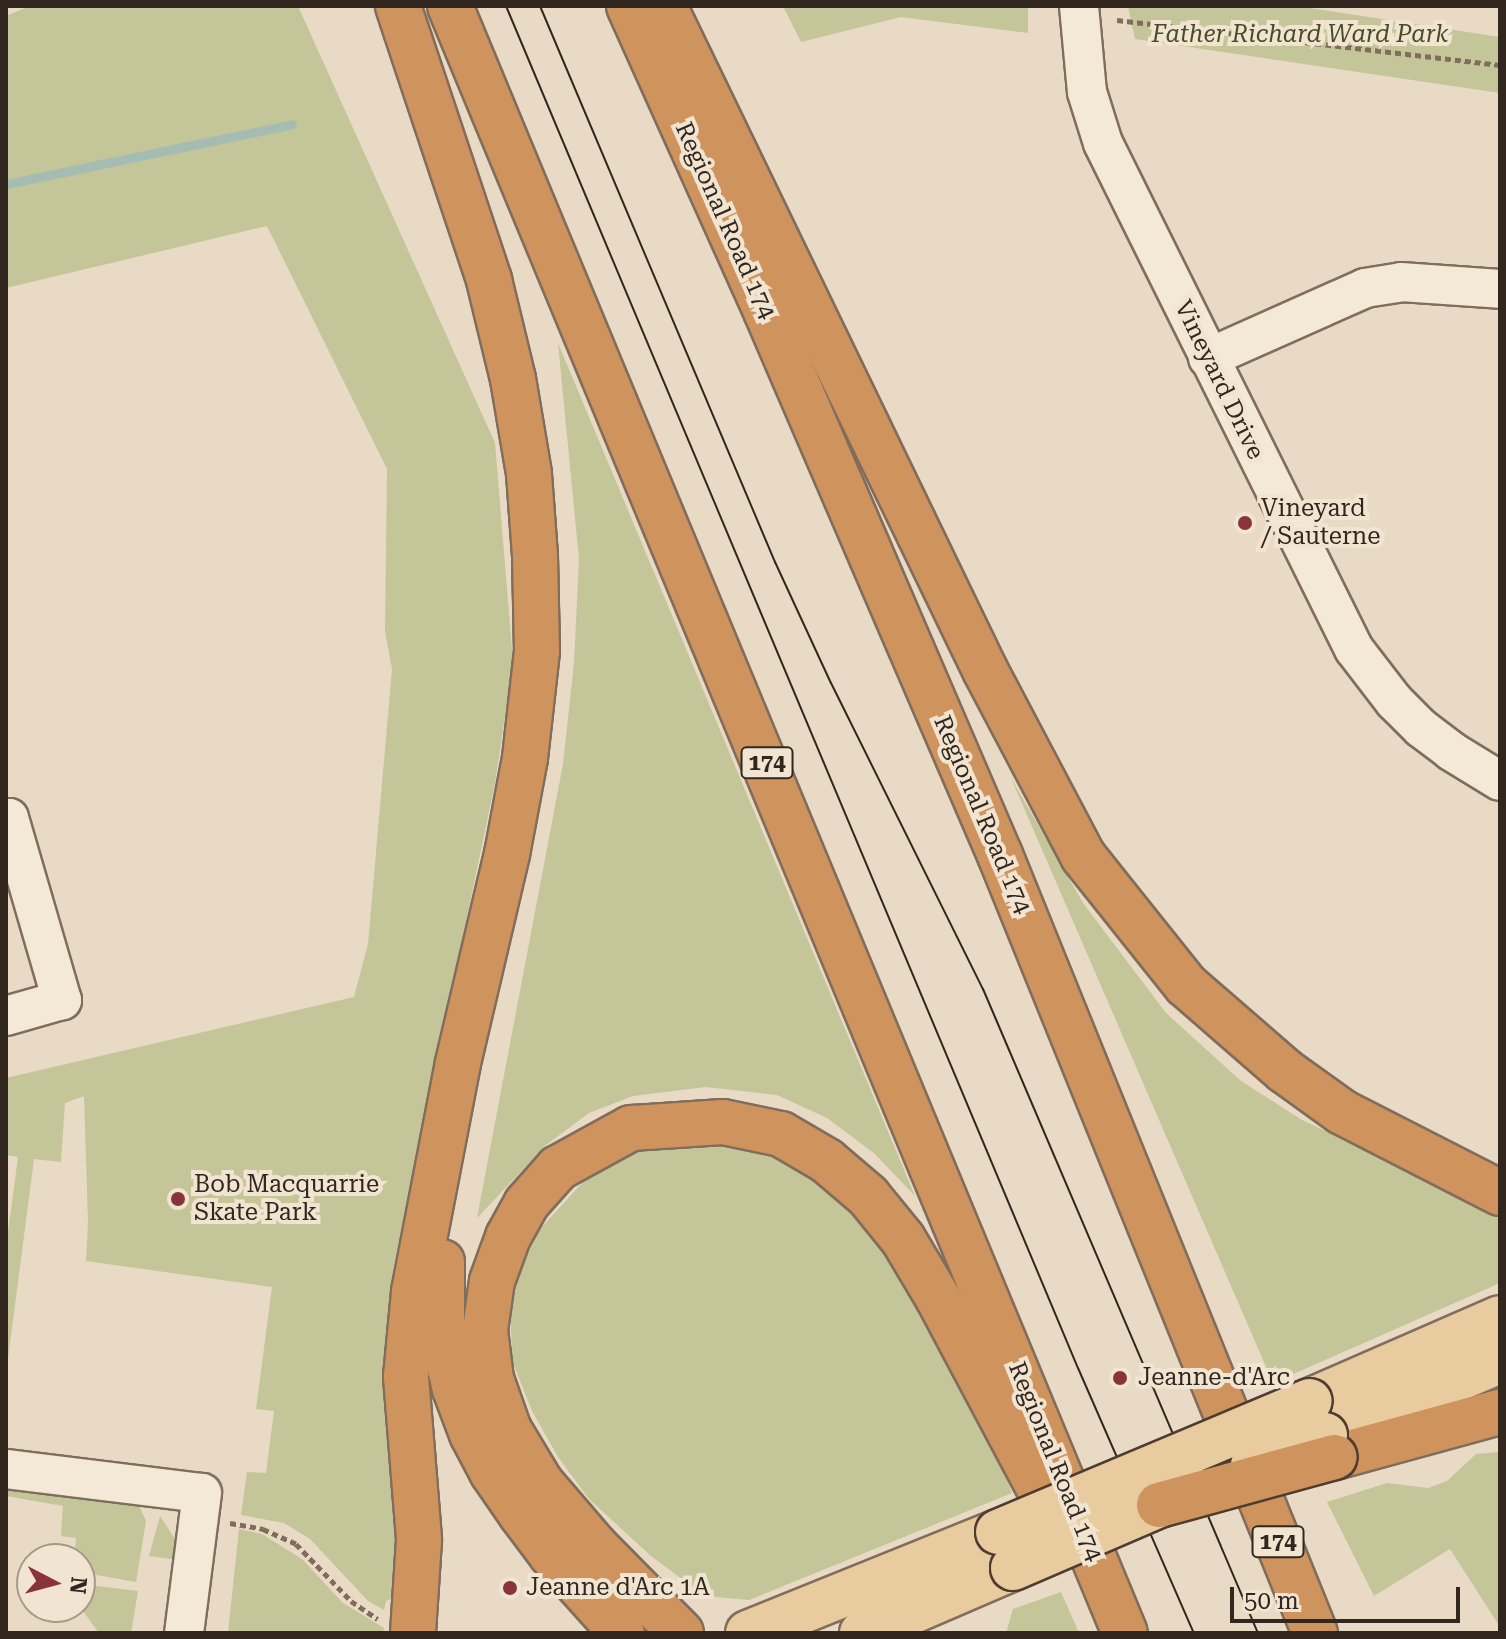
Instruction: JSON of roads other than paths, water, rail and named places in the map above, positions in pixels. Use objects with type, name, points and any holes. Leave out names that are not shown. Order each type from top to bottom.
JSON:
[{"type":"highway","points":[[398,6],[489,280],[513,379],[527,461],[535,556],[537,651],[525,758],[414,1292],[406,1377],[419,1540],[402,1628]]},
{"type":"highway","name":"Regional Road 174","points":[[450,6],[1125,1633]]},
{"type":"highway","name":"Regional Road 174","points":[[629,6],[766,311],[1072,1032],[1315,1633]]},
{"type":"highway","points":[[664,6],[992,683],[1083,856],[1186,985],[1285,1071],[1342,1112],[1500,1193]]},
{"type":"highway","points":[[1072,1032],[1349,1633]]},
{"type":"highway","points":[[681,1633],[595,1546],[541,1483],[505,1417],[491,1379],[485,1330],[492,1281],[508,1237],[526,1204],[558,1168],[631,1128],[723,1122],[781,1134],[827,1161],[868,1196],[903,1239],[1061,1527],[1108,1633]]},
{"type":"highway","points":[[442,1147],[442,1322],[455,1389],[492,1472],[551,1554],[622,1633]]},
{"type":"highway","points":[[1152,1488],[1323,1431],[1500,1412]]},
{"type":"main road","points":[[1323,1431],[1500,1318]]},
{"type":"main road","points":[[748,1633],[1006,1550],[1152,1488],[1323,1431],[1500,1361]]},
{"type":"main road","points":[[862,1633],[1006,1550]]},
{"type":"street","name":"Vineyard Drive","points":[[1079,6],[1087,92],[1103,143],[1354,649],[1387,693],[1421,728],[1500,781]]},
{"type":"street","points":[[1208,358],[1365,288],[1401,282],[1500,289]]},
{"type":"street","points":[[6,818],[9,818],[62,1000],[6,1016]]},
{"type":"street","points":[[6,1469],[202,1493],[184,1633]]},
{"type":"waterway","points":[[6,184],[292,124]]},
{"type":"tram line","points":[[506,6],[1078,1368],[1194,1633]]},
{"type":"tram line","points":[[540,6],[775,562],[831,683],[983,989],[1258,1633]]},
{"type":"place","name":"Vineyard / Sauterne","points":[[1245,523]]},
{"type":"place","name":"Bob Macquarrie Skate Park","points":[[178,1199]]},
{"type":"place","name":"Jeanne-d'Arc","points":[[1120,1378]]},
{"type":"place","name":"Jeanne d'Arc 1A","points":[[510,1588]]},
{"type":"park label","name":"Father Richard Ward Park","points":[[1300,35]]}]
